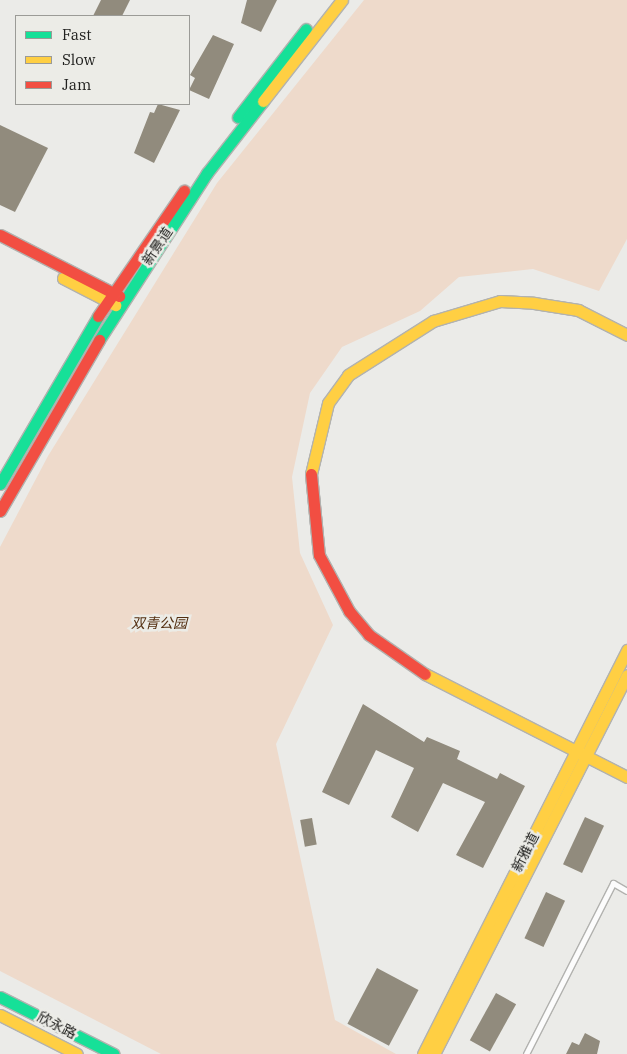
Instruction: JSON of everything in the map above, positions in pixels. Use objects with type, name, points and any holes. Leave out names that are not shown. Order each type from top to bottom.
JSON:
[{"type":"street","name":"新景道","points":[[0,484],[115,299],[210,154],[330,0]]},
{"type":"street","name":"新景道","points":[[0,511],[115,299],[207,173],[342,0]]},
{"type":"street","points":[[0,235],[115,299]]},
{"type":"street","points":[[0,245],[115,299]]},
{"type":"street","points":[[627,335],[578,310],[534,303],[500,301],[433,322],[348,375],[328,403],[309,485],[319,555],[361,628],[410,666],[627,777]]},
{"type":"street","name":"新雅道","points":[[434,1054],[581,754],[627,650]]},
{"type":"street","name":"新雅道","points":[[423,1054],[581,754],[627,675]]},
{"type":"street","name":"欣永路","points":[[0,997],[114,1054]]},
{"type":"street","name":"欣永路","points":[[0,1015],[77,1054]]},
{"type":"lane","points":[[526,1054],[613,883],[627,891]]},
{"type":"green space","name":"双青公园","points":[[364,0],[627,0],[627,239],[599,291],[533,269],[459,277],[420,311],[342,347],[310,393],[292,477],[300,553],[333,625],[276,744],[335,1020],[396,1054],[161,1054],[0,971],[0,547],[48,456],[217,183]]},
{"type":"building","points":[[101,0],[130,0],[122,15],[94,15]]},
{"type":"building","points":[[247,0],[277,0],[261,32],[241,23]]},
{"type":"building","points":[[213,35],[234,44],[209,99],[190,90],[195,78],[190,75]]},
{"type":"building","points":[[158,105],[180,110],[154,163],[134,153],[150,112],[154,113]]},
{"type":"building","points":[[0,125],[48,148],[15,212],[0,205]]},
{"type":"building","points":[[363,704],[424,742],[427,737],[460,751],[457,759],[497,779],[500,773],[525,786],[483,868],[456,855],[485,802],[443,783],[418,832],[391,817],[414,768],[376,750],[349,805],[322,792]]},
{"type":"building","points":[[585,817],[604,826],[582,873],[563,864]]},
{"type":"building","points":[[312,818],[317,845],[305,847],[300,820]]},
{"type":"building","points":[[546,892],[565,901],[543,947],[524,938]]},
{"type":"building","points":[[377,968],[418,990],[389,1046],[347,1024]]},
{"type":"building","points":[[496,993],[516,1004],[490,1051],[470,1040]]},
{"type":"building","points":[[585,1033],[600,1041],[597,1054],[566,1054],[572,1042],[579,1045]]},
{"type":"traffic: fast","points":[[238,117],[306,29]]},
{"type":"traffic: fast","points":[[99,340],[207,173],[263,101]]},
{"type":"traffic: fast","points":[[0,484],[98,316]]},
{"type":"traffic: fast","points":[[0,997],[114,1054]]},
{"type":"traffic: slow","points":[[263,101],[342,0]]},
{"type":"traffic: slow","points":[[63,278],[115,305]]},
{"type":"traffic: slow","points":[[311,474],[328,403],[348,375],[433,321],[500,301],[534,303],[578,310],[627,335]]},
{"type":"traffic: slow","points":[[423,1054],[627,650]]},
{"type":"traffic: slow","points":[[425,674],[627,777]]},
{"type":"traffic: slow","points":[[434,1054],[627,675]]},
{"type":"traffic: slow","points":[[0,1015],[77,1054]]},
{"type":"traffic: jam","points":[[98,316],[184,191]]},
{"type":"traffic: jam","points":[[0,235],[119,296]]},
{"type":"traffic: jam","points":[[0,511],[99,340]]},
{"type":"traffic: jam","points":[[311,474],[319,555],[349,611],[369,635],[425,674]]}]
